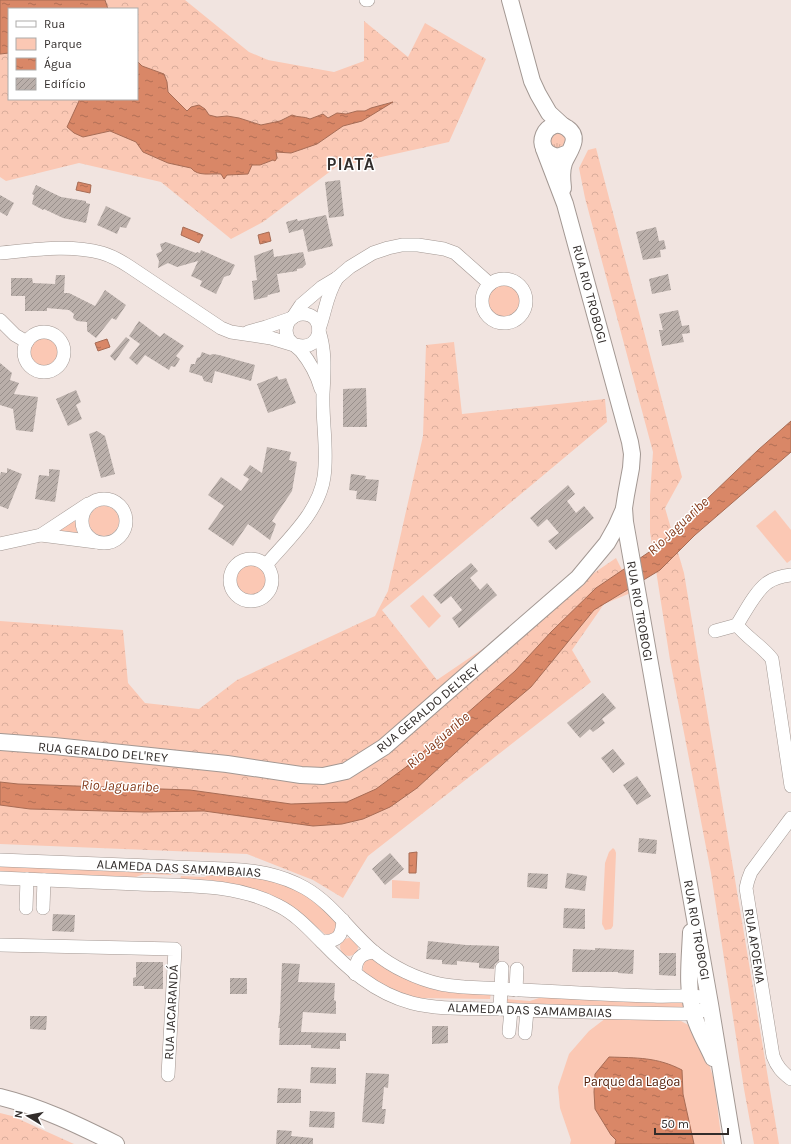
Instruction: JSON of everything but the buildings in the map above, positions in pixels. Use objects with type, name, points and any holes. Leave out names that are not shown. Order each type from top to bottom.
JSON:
[{"type":"main road","name":"RUA RIO TROBOGI","points":[[510,0],[532,81],[543,144],[565,204],[630,442],[632,461],[624,508],[625,522],[710,1001],[733,1144]]},
{"type":"main road","name":"RUA RIO TROBOGI","points":[[532,81],[544,106],[562,125]]},
{"type":"main road","points":[[555,125],[562,125],[569,129],[574,138],[572,149],[568,153],[558,157],[548,153],[543,144],[544,133],[555,125]]},
{"type":"main road","name":"RUA RIO TROBOGI","points":[[565,204],[562,171],[568,153]]},
{"type":"main road","name":"RUA GERALDO DEL'REY","points":[[0,742],[54,746],[227,764],[300,775],[323,776],[346,771],[384,747],[578,578],[607,543],[624,508]]},
{"type":"main road","points":[[692,898],[689,977],[690,996],[693,1013],[722,1078]]},
{"type":"main road","points":[[0,1097],[23,1103],[47,1112],[116,1144]]},
{"type":"street","points":[[323,394],[315,372],[295,345],[287,337],[286,332],[288,322],[306,300],[350,267],[373,253],[402,245],[444,249],[455,253],[490,284]]},
{"type":"street","points":[[0,252],[73,249],[103,253],[130,267],[221,328],[231,332],[271,338],[301,347],[311,344],[318,336],[328,295],[337,278]]},
{"type":"street","points":[[241,333],[266,327],[298,314],[304,314],[310,316],[318,324],[324,348],[324,477],[319,494],[312,508],[266,565]]},
{"type":"street","points":[[0,320],[15,335],[26,342]]},
{"type":"street","points":[[0,544],[41,535],[107,543],[114,541],[119,537],[126,525],[127,518],[125,511],[116,501],[109,498],[102,498],[95,500],[41,535]]},
{"type":"street","points":[[89,504],[84,510],[82,518],[83,526],[86,534],[92,540],[100,543]]},
{"type":"street","points":[[715,631],[737,625],[762,588],[768,582],[776,578],[791,575]]},
{"type":"street","points":[[737,625],[746,636],[767,652],[772,659],[791,786]]},
{"type":"street","name":"RUA APOEMA","points":[[791,818],[752,872],[746,888],[773,1056],[781,1071],[791,1079]]},
{"type":"street","name":"ALAMEDA DAS SAMAMBAIAS","points":[[0,860],[243,870],[277,876],[295,883],[315,894],[374,952],[389,962],[422,979],[440,984],[464,987],[657,996],[702,996],[710,1001],[701,1011],[693,1013],[668,1014],[527,1011],[430,1006],[412,1003],[377,989],[355,974],[296,917],[281,907],[249,893],[230,889],[177,885],[0,878]]},
{"type":"street","points":[[177,885],[178,867]]},
{"type":"street","points":[[26,908],[27,879]]},
{"type":"street","points":[[43,908],[44,880]]},
{"type":"street","points":[[322,942],[338,938],[343,928],[343,920]]},
{"type":"street","name":"RUA JACARANDÁ","points":[[0,945],[175,949],[168,1075]]},
{"type":"street","points":[[355,974],[357,960],[367,952],[374,952]]},
{"type":"street","points":[[502,968],[501,989],[509,1032]]},
{"type":"street","name":"ALAMEDA DAS SAMAMBAIAS","points":[[516,990],[517,969]]},
{"type":"street","points":[[525,1033],[527,1011]]},
{"type":"green space","points":[[105,0],[185,0],[249,52],[268,60],[334,72],[364,61],[364,21],[408,57],[425,23],[486,59],[449,142],[336,167],[263,222],[231,239],[161,182],[79,163],[6,181],[0,177],[0,54],[8,53],[8,100],[79,100],[83,137],[110,131],[136,142],[143,152],[168,163],[191,168],[202,174],[236,174],[252,165],[260,165],[273,160],[276,151],[291,153],[317,144],[343,126],[362,121],[391,102],[365,111],[357,111],[346,114],[337,113],[328,118],[323,114],[310,119],[292,115],[280,121],[261,125],[227,116],[217,117],[209,115],[205,109],[187,111],[168,92],[164,74],[142,66],[138,62],[138,8],[108,8]]},
{"type":"green space","points":[[565,132],[569,146],[552,151],[548,136],[550,133]]},
{"type":"green space","points":[[596,148],[682,477],[665,508],[684,573],[779,1144],[754,1144],[744,1089],[711,873],[670,660],[650,532],[650,496],[653,452],[585,198],[579,168],[588,150]]},
{"type":"green space","points":[[504,284],[516,289],[521,301],[516,313],[504,318],[492,313],[487,301],[492,289]]},
{"type":"green space","points":[[44,337],[55,341],[59,352],[55,363],[44,367],[33,363],[29,352],[33,341]]},
{"type":"green space","points":[[454,342],[462,414],[605,399],[607,422],[382,610],[437,680],[616,558],[633,592],[604,604],[572,650],[591,682],[368,856],[343,898],[313,880],[247,854],[0,844],[0,621],[123,630],[128,683],[145,703],[199,709],[237,680],[375,616],[388,591],[423,436],[426,345]]},
{"type":"green space","points":[[104,506],[115,510],[119,521],[115,532],[104,536],[93,532],[89,521],[93,510]]},
{"type":"green space","points":[[775,510],[791,530],[791,560],[787,563],[756,526]]},
{"type":"green space","points":[[76,519],[76,530],[79,535],[56,532]]},
{"type":"green space","points":[[250,563],[262,568],[267,580],[262,592],[250,597],[238,592],[233,580],[238,568]]},
{"type":"green space","points":[[423,595],[441,616],[429,628],[410,606]]},
{"type":"green space","points":[[613,848],[616,853],[613,926],[611,929],[605,930],[602,924],[605,863],[609,852]]},
{"type":"green space","points":[[0,865],[172,873],[171,875],[144,874],[136,877],[0,872]]},
{"type":"green space","points":[[216,873],[242,874],[262,877],[278,881],[297,890],[314,902],[337,922],[335,933],[331,935],[325,934],[306,918],[239,886],[210,880],[180,879],[181,876],[204,877]]},
{"type":"green space","points":[[392,880],[420,882],[419,899],[392,898]]},
{"type":"green space","points":[[349,938],[355,941],[358,947],[355,953],[349,956],[343,953],[340,947],[343,941]]},
{"type":"green space","points":[[373,958],[432,989],[453,993],[491,993],[490,999],[418,998],[396,993],[364,975],[364,961]]},
{"type":"green space","points":[[542,997],[685,1002],[688,1009],[509,1004],[506,999],[530,1001]]},
{"type":"green space","name":"Parque da Lagoa","points":[[606,1018],[681,1021],[692,1027],[709,1064],[714,1080],[722,1144],[570,1144],[571,1140],[560,1108],[558,1087],[569,1054],[589,1031]]},
{"type":"green space","points":[[0,1113],[12,1116],[74,1144],[0,1144]]},
{"type":"water","points":[[0,0],[105,0],[108,8],[8,8],[8,53],[0,54]]},
{"type":"water","points":[[138,62],[142,66],[164,74],[168,92],[187,111],[191,107],[199,105],[205,109],[209,115],[239,118],[261,125],[280,121],[292,115],[310,119],[323,114],[328,118],[337,113],[346,114],[357,111],[365,111],[393,102],[362,121],[343,126],[317,144],[291,153],[276,152],[277,158],[275,161],[273,160],[260,165],[252,165],[248,174],[227,175],[224,179],[221,174],[201,174],[197,173],[191,168],[168,163],[143,152],[136,142],[110,131],[83,137],[74,133],[67,127],[79,101],[138,100]]},
{"type":"water","points":[[78,182],[91,185],[90,193],[76,190]]},
{"type":"water","points":[[183,227],[203,235],[199,243],[181,235]]},
{"type":"water","points":[[269,232],[271,241],[260,244],[258,235]]},
{"type":"water","points":[[107,339],[110,347],[98,351],[95,343]]},
{"type":"water","name":"Rio Jaguaribe","points":[[791,421],[791,452],[695,535],[660,570],[594,610],[531,687],[480,730],[417,788],[390,807],[363,819],[342,824],[313,826],[204,811],[144,812],[30,809],[0,805],[0,782],[18,784],[190,790],[291,804],[347,802],[376,789],[406,767],[515,671],[551,632],[596,588],[658,546],[758,450]]},
{"type":"water","points":[[417,852],[416,873],[409,873],[409,853]]},
{"type":"water","points":[[609,1057],[655,1060],[682,1070],[683,1094],[694,1144],[615,1144],[616,1140],[611,1135],[595,1109],[595,1074]]},
{"type":"district","name":"PIATÃ","points":[[351,164]]}]
